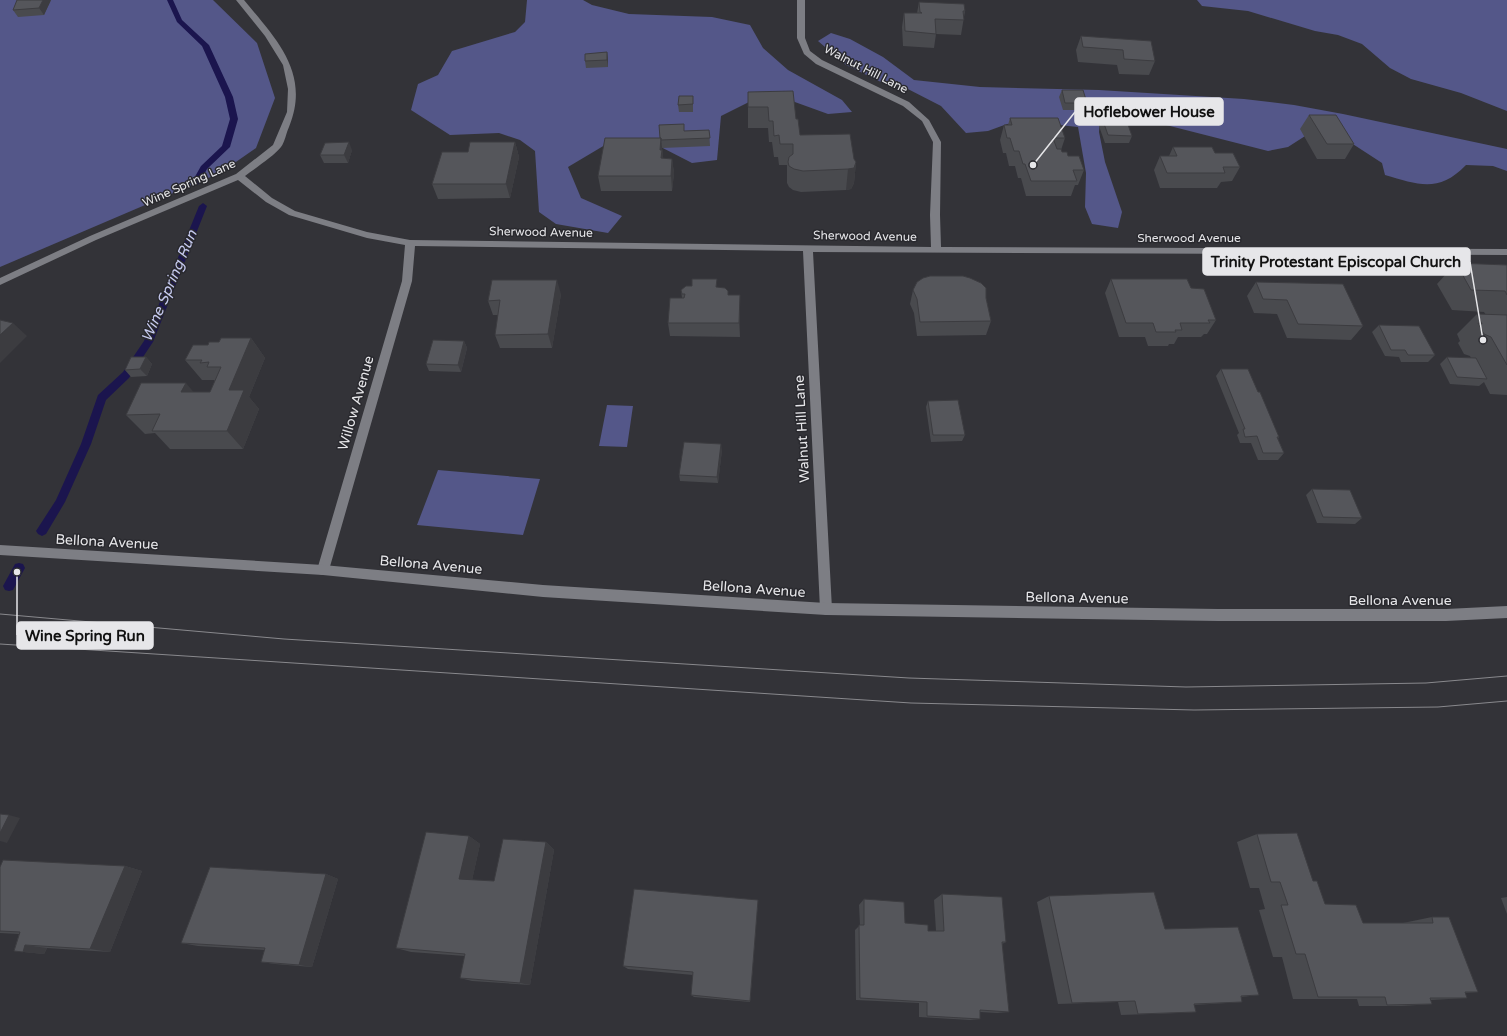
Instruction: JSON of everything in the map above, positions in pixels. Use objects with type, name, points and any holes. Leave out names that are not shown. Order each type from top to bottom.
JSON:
[{"type":"street","name":"Wine Spring Lane","points":[[0,282],[93,238],[239,176],[277,146],[291,112],[292,89],[287,65],[268,34],[240,0]]},
{"type":"street","name":"Walnut Hill Lane","points":[[801,0],[801,38],[807,52],[819,62],[906,104],[925,120],[934,136],[937,142],[935,215],[936,250]]},
{"type":"street","name":"Sherwood Avenue","points":[[239,176],[269,200],[292,213],[367,235],[410,243],[936,250],[1507,252]]},
{"type":"street","name":"Willow Avenue","points":[[323,570],[407,281],[410,243]]},
{"type":"street","name":"Walnut Hill Lane","points":[[808,248],[826,609]]},
{"type":"street","name":"Bellona Avenue","points":[[0,550],[323,570],[543,591],[826,609],[1218,615],[1446,615],[1507,612]]},
{"type":"shaded area","points":[[0,0],[213,0],[257,43],[275,98],[256,148],[220,173],[0,267]]},
{"type":"shaded area","points":[[527,0],[583,0],[592,5],[629,14],[712,17],[750,25],[763,48],[788,70],[842,100],[852,112],[828,114],[781,97],[757,98],[721,116],[717,160],[692,163],[655,144],[605,145],[568,167],[581,198],[622,216],[608,233],[556,224],[539,212],[535,151],[520,140],[499,133],[450,135],[411,110],[418,84],[438,75],[452,51],[515,32],[525,22]]},
{"type":"shaded area","points":[[1197,0],[1507,0],[1507,111],[1461,93],[1411,79],[1390,68],[1362,44],[1338,35],[1315,31],[1248,11],[1202,6]]},
{"type":"shaded area","points":[[831,33],[850,39],[883,57],[914,80],[980,87],[1099,90],[1244,99],[1294,105],[1507,149],[1507,171],[1493,166],[1466,165],[1447,180],[1437,183],[1418,184],[1385,175],[1382,163],[1342,137],[1316,129],[1288,147],[1268,151],[1119,113],[1100,118],[1099,132],[1105,162],[1122,212],[1118,228],[1092,224],[1085,207],[1086,173],[1078,127],[1030,122],[1007,124],[988,131],[966,133],[941,106],[904,87],[881,82],[846,65],[818,41]]},
{"type":"shaded area","points":[[607,405],[633,406],[627,447],[599,446]]},
{"type":"shaded area","points":[[438,470],[540,479],[523,535],[417,525]]},
{"type":"building","points":[[17,0],[43,0],[39,8],[13,10]]},
{"type":"building","points":[[919,2],[964,4],[964,20],[935,19],[936,34],[905,31],[904,13],[922,13],[920,12]]},
{"type":"building","points":[[1081,36],[1151,41],[1155,61],[1124,59],[1123,50],[1083,47]]},
{"type":"building","points":[[607,52],[607,60],[585,61],[585,54]]},
{"type":"building","points":[[1062,90],[1083,90],[1087,103],[1065,103]]},
{"type":"building","points":[[793,91],[796,119],[798,119],[800,135],[850,134],[854,159],[856,162],[854,168],[803,171],[789,166],[789,157],[793,154],[793,144],[780,144],[779,135],[774,136],[773,121],[769,121],[768,107],[748,107],[748,92]]},
{"type":"building","points":[[679,96],[693,96],[693,104],[678,105]]},
{"type":"building","points":[[1309,115],[1336,115],[1354,144],[1327,144]]},
{"type":"building","points":[[1010,118],[1058,118],[1065,138],[1053,138],[1057,149],[1061,149],[1062,152],[1067,152],[1068,156],[1079,156],[1084,170],[1073,170],[1077,181],[1031,181],[1019,151],[1014,151],[1010,138],[1007,138],[1004,125],[1012,125]]},
{"type":"building","points":[[1102,118],[1126,119],[1132,136],[1108,135]]},
{"type":"building","points":[[684,124],[684,131],[709,130],[710,138],[661,140],[659,125]]},
{"type":"building","points":[[605,138],[661,138],[661,158],[672,159],[671,176],[598,176]]},
{"type":"building","points":[[349,142],[344,155],[320,155],[325,143]]},
{"type":"building","points":[[470,142],[515,142],[506,184],[432,184],[442,152],[468,152]]},
{"type":"building","points":[[1173,147],[1212,147],[1215,153],[1233,153],[1240,167],[1223,167],[1225,173],[1167,173],[1160,156],[1177,156]]},
{"type":"building","points":[[1456,263],[1507,265],[1507,295],[1505,291],[1471,290]]},
{"type":"building","points":[[930,276],[963,276],[981,283],[986,288],[986,298],[991,321],[920,322],[917,299],[913,290],[917,282]]},
{"type":"building","points":[[692,279],[717,279],[716,287],[725,288],[728,291],[728,295],[740,295],[739,323],[668,323],[670,298],[684,298],[685,294],[682,294],[681,290],[686,286],[692,286]]},
{"type":"building","points":[[1111,279],[1187,279],[1191,288],[1204,289],[1216,320],[1208,320],[1210,323],[1180,323],[1182,330],[1175,330],[1176,332],[1156,332],[1153,323],[1126,323]]},
{"type":"building","points":[[492,280],[557,280],[548,334],[495,335],[500,300],[488,301]]},
{"type":"building","points":[[1256,282],[1343,284],[1363,326],[1298,324],[1287,300],[1263,299]]},
{"type":"building","points":[[1477,314],[1507,315],[1507,365],[1491,337],[1484,334],[1478,323],[1482,324]]},
{"type":"building","points":[[0,320],[13,323],[0,335]]},
{"type":"building","points":[[1379,325],[1419,326],[1435,355],[1408,355],[1405,350],[1391,350]]},
{"type":"building","points":[[221,338],[251,338],[229,390],[244,390],[227,431],[152,431],[160,414],[126,415],[141,383],[186,383],[181,392],[210,392],[221,367],[207,367],[209,362],[200,363],[202,360],[185,360],[193,345],[208,345],[209,342],[219,342]]},
{"type":"building","points":[[433,340],[464,341],[458,365],[426,364]]},
{"type":"building","points":[[131,357],[146,357],[140,369],[125,370]]},
{"type":"building","points":[[1447,357],[1476,358],[1487,379],[1457,377]]},
{"type":"building","points":[[1221,369],[1248,369],[1258,392],[1260,392],[1279,437],[1277,437],[1284,453],[1263,453],[1257,436],[1245,437],[1243,429],[1245,429]]},
{"type":"building","points":[[958,400],[965,435],[933,435],[928,401]]},
{"type":"building","points":[[684,442],[721,444],[717,477],[679,475]]},
{"type":"building","points":[[1312,489],[1350,490],[1362,518],[1323,517]]},
{"type":"building","points":[[0,814],[9,815],[0,833]]},
{"type":"building","points":[[426,832],[469,836],[459,879],[494,881],[503,839],[546,842],[520,983],[460,978],[465,954],[396,948]]},
{"type":"building","points":[[1297,833],[1313,881],[1317,881],[1325,904],[1356,905],[1363,923],[1433,923],[1432,917],[1449,917],[1478,992],[1465,992],[1467,998],[1430,998],[1432,1004],[1387,1005],[1385,997],[1318,997],[1305,954],[1296,954],[1281,905],[1288,905],[1280,882],[1271,882],[1257,834]]},
{"type":"building","points":[[3,860],[125,866],[90,949],[25,945],[23,952],[14,951],[20,932],[0,931],[0,867]]},
{"type":"building","points":[[210,867],[326,874],[299,965],[261,962],[265,948],[181,943]]},
{"type":"building","points":[[634,889],[758,900],[750,1001],[691,995],[693,972],[623,966]]},
{"type":"building","points":[[1154,892],[1165,929],[1238,927],[1259,995],[1241,996],[1242,1002],[1194,1004],[1196,1012],[1138,1014],[1135,1001],[1072,1003],[1049,896]]},
{"type":"building","points":[[942,894],[1002,897],[1006,942],[1002,942],[1009,1012],[980,1010],[980,1019],[927,1016],[927,1002],[860,998],[859,925],[864,925],[864,899],[904,902],[905,923],[928,925],[928,931],[944,931]]},
{"type":"waterway","name":"Wine Spring Run","points":[[170,0],[179,21],[205,45],[229,97],[234,119],[226,147],[204,168],[196,182]]},
{"type":"waterway","name":"Wine Spring Run","points":[[42,531],[60,502],[86,444],[102,398],[126,375],[148,342],[203,206]]},
{"type":"waterway","name":"Wine Spring Run","points":[[9,586],[19,568]]},
{"type":"tram line","points":[[0,614],[284,639],[909,678],[1186,687],[1426,683],[1507,676]]},
{"type":"tram line","points":[[0,644],[911,703],[1194,710],[1438,707],[1507,701]]},
{"type":"place","name":"Hoflebower House","points":[[1033,165]]},
{"type":"place","name":"Trinity Protestant Episcopal Church","points":[[1483,340]]},
{"type":"place","name":"Wine Spring Run","points":[[17,572]]}]
